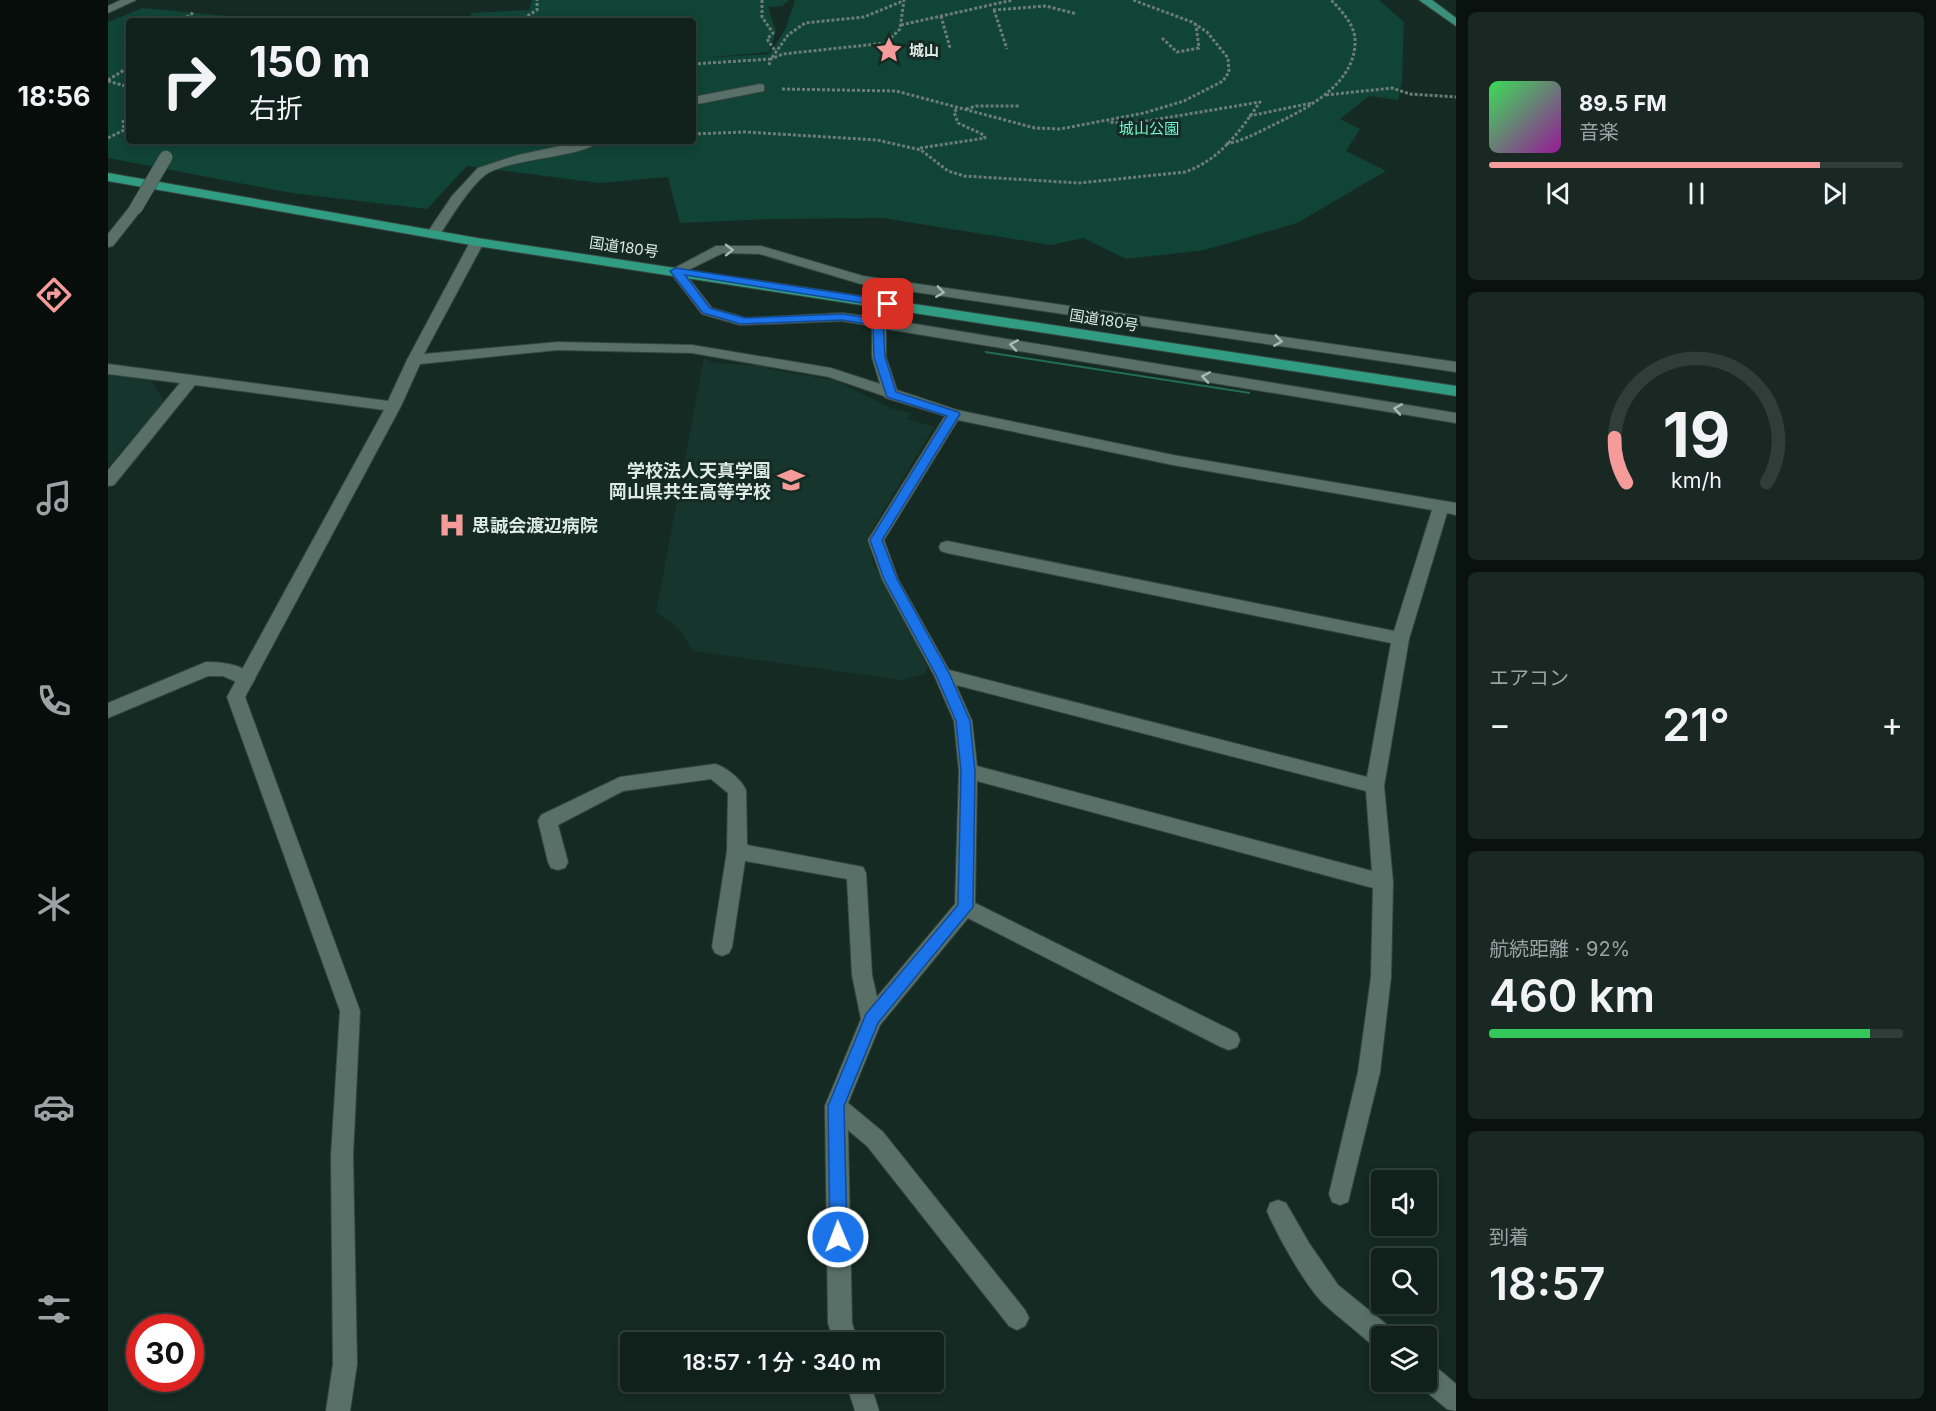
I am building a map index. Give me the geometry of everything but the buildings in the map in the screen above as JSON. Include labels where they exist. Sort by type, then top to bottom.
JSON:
[{"type":"highway","name":"国道180号","points":[[108,177],[434,232],[477,242],[1456,391]]},
{"type":"main road","points":[[1425,0],[1456,23]]},
{"type":"street","points":[[108,10],[130,0]]},
{"type":"street","points":[[696,100],[760,88]]},
{"type":"street","points":[[434,232],[457,199],[483,171],[522,158],[587,144]]},
{"type":"street","points":[[108,243],[136,208],[166,157]]},
{"type":"street","points":[[338,1411],[345,1364],[342,1156],[350,1011],[236,697],[393,406],[414,360],[477,242]]},
{"type":"street","points":[[1456,367],[861,280],[760,250],[721,249],[676,271],[707,310],[745,322],[842,317],[1456,418]]},
{"type":"street","points":[[879,322],[879,357],[891,395]]},
{"type":"street","points":[[414,360],[558,346],[692,349],[831,373],[891,395],[954,414],[1173,460],[1449,509],[1400,639],[1375,786],[1383,882],[1381,977],[1369,1072],[1340,1194]]},
{"type":"street","points":[[108,369],[393,406]]},
{"type":"street","points":[[108,481],[191,380]]},
{"type":"street","points":[[843,1332],[840,1323],[836,1106],[872,1019],[966,907],[968,771],[963,721],[943,675],[890,579],[876,540],[954,414]]},
{"type":"street","points":[[947,547],[1400,639]]},
{"type":"street","points":[[108,711],[206,669],[225,669],[246,679]]},
{"type":"street","points":[[943,675],[1375,786]]},
{"type":"street","points":[[558,862],[548,820],[620,784],[715,771],[737,790],[737,851],[722,947]]},
{"type":"street","points":[[968,771],[1383,882]]},
{"type":"street","points":[[737,851],[856,873],[862,975],[872,1019]]},
{"type":"street","points":[[966,907],[1229,1040]]},
{"type":"street","points":[[836,1106],[875,1139],[1017,1318]]},
{"type":"street","points":[[1278,1211],[1300,1251],[1330,1293],[1371,1328]]},
{"type":"street","points":[[1437,1384],[1456,1400]]},
{"type":"street","points":[[861,1392],[867,1411]]},
{"type":"path","points":[[524,18],[537,10],[537,0]]},
{"type":"path","points":[[762,0],[762,17],[773,33],[767,39],[776,52]]},
{"type":"path","points":[[696,64],[771,59],[783,54],[886,43],[894,37],[901,25],[904,0],[864,17],[806,23],[788,35],[771,59],[760,88],[896,91],[1035,128],[1060,129],[1107,121],[1184,101],[1222,81],[1229,72],[1228,58],[1207,32],[1196,25],[1133,0]]},
{"type":"path","points":[[901,25],[1013,0]]},
{"type":"path","points":[[1140,1],[1144,0]]},
{"type":"path","points":[[1226,144],[1251,136],[1316,103],[1349,65],[1355,40],[1352,27],[1331,0]]},
{"type":"path","points":[[990,5],[1007,49]]},
{"type":"path","points":[[993,10],[1049,5],[1077,14]]},
{"type":"path","points":[[181,18],[190,16],[193,12]]},
{"type":"path","points":[[941,16],[950,48]]},
{"type":"path","points":[[1162,38],[1177,52],[1198,48],[1196,25]]},
{"type":"path","points":[[108,81],[126,69]]},
{"type":"path","points":[[108,81],[126,86]]},
{"type":"path","points":[[1324,95],[1392,88],[1410,94],[1456,97]]},
{"type":"path","points":[[918,148],[955,175],[1079,183],[1193,170],[1216,158],[1260,102],[1129,124],[1107,121]]},
{"type":"path","points":[[1249,116],[1316,103]]},
{"type":"path","points":[[965,110],[976,106],[1019,106]]},
{"type":"path","points":[[696,134],[745,132],[856,137],[918,148],[985,138],[984,135],[958,123],[954,112],[958,108]]},
{"type":"path","points":[[108,138],[124,130],[123,120]]},
{"type":"shaded area","points":[[985,351],[1250,392],[1250,394],[985,353]]},
{"type":"shaded area","name":"学校法人天真学園 岡山県共生高等学校","points":[[704,358],[714,363],[768,366],[768,369],[835,380],[890,408],[912,413],[907,419],[934,427],[870,533],[873,564],[904,615],[927,667],[925,674],[901,680],[694,651],[676,626],[656,612]]},
{"type":"shaded area","points":[[108,374],[151,380],[164,401],[108,467]]},
{"type":"green space","name":"城山公園","points":[[532,0],[789,0],[782,6],[768,7],[776,31],[769,52],[700,58],[769,54],[785,30],[795,0],[1379,0],[1404,22],[1402,80],[1398,100],[1369,96],[1340,119],[1360,129],[1346,151],[1386,171],[1297,223],[1205,250],[1126,259],[1083,238],[1051,245],[883,218],[768,219],[680,223],[668,177],[599,183],[467,166],[427,209],[292,193],[108,158],[108,22],[143,8],[246,18],[126,18],[126,144],[696,144],[696,18],[470,18],[471,13],[529,10]]},
{"type":"place","name":"城山","points":[[889,50]]},
{"type":"place","name":"学校法人天真学園 岡山県共生高等学校","points":[[791,480]]},
{"type":"place","name":"思誠会渡辺病院","points":[[452,525]]},
{"type":"route","points":[[838,1237],[836,1106],[872,1019],[966,907],[968,771],[963,721],[943,675],[890,579],[876,540],[954,414],[891,395],[879,357],[879,322],[842,317],[745,322],[707,310],[676,271],[888,304]]}]
